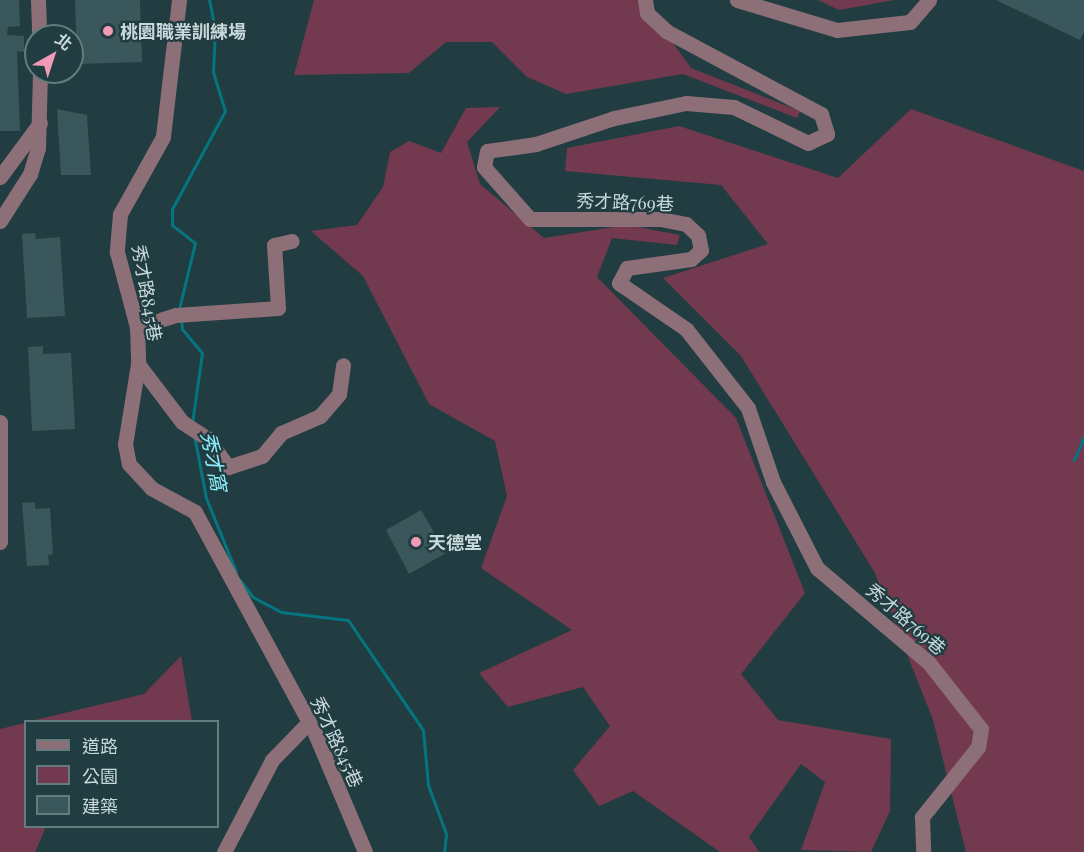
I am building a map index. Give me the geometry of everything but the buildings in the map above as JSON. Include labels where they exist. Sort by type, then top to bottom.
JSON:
[{"type":"street","points":[[38,0],[39,24]]},
{"type":"street","name":"秀才路845巷","points":[[179,0],[163,137],[120,214],[117,252],[136,327],[138,364],[125,444],[129,464],[151,488],[195,512],[309,722],[365,852]]},
{"type":"street","name":"秀才路769巷","points":[[645,0],[647,13],[666,32],[821,114],[827,134],[808,143],[734,107],[686,103],[614,118],[536,144],[487,151],[484,167],[530,219],[660,219],[686,225],[698,235],[701,250],[691,259],[627,268],[620,284],[686,329],[748,408],[773,482],[817,568],[929,663],[981,729],[978,747],[922,818],[923,852]]},
{"type":"street","points":[[737,0],[837,30],[910,22],[929,0]]},
{"type":"street","points":[[0,221],[30,174],[40,123],[40,84]]},
{"type":"street","points":[[0,177],[40,123]]},
{"type":"street","points":[[136,327],[176,315],[278,308],[274,245],[292,241]]},
{"type":"street","points":[[138,364],[182,422],[207,438],[228,467],[262,456],[281,434],[320,417],[339,394],[344,365]]},
{"type":"street","points":[[0,422],[0,542]]},
{"type":"street","points":[[224,852],[272,760],[309,722]]},
{"type":"green space","points":[[314,0],[642,0],[691,68],[800,111],[797,118],[683,74],[566,94],[527,77],[492,42],[446,42],[409,73],[294,75]]},
{"type":"green space","points":[[818,0],[894,0],[839,10]]},
{"type":"green space","points":[[500,107],[467,142],[480,184],[544,238],[627,225],[680,235],[677,245],[612,238],[597,277],[736,418],[805,593],[741,674],[778,720],[891,739],[890,811],[871,852],[801,850],[825,782],[801,764],[749,837],[759,852],[720,852],[633,791],[599,806],[573,770],[610,726],[583,687],[508,707],[479,673],[572,630],[481,568],[507,496],[495,441],[429,404],[363,276],[311,231],[357,225],[383,187],[390,152],[409,141],[441,153],[466,108]]},
{"type":"green space","points":[[911,109],[1084,171],[1084,852],[966,852],[933,720],[875,573],[741,356],[663,278],[768,244],[721,185],[565,171],[567,148],[679,126],[838,178]]},
{"type":"green space","points":[[181,656],[192,720],[35,720],[144,694]]},
{"type":"green space","points":[[24,723],[24,828],[46,828],[35,852],[0,852],[0,729]]},
{"type":"waterway","name":"秀才窩","points":[[179,309],[195,243],[172,225],[172,209],[225,111],[213,72],[215,30],[209,0]]},
{"type":"waterway","name":"秀才窩","points":[[181,318],[182,329],[202,353],[192,423]]},
{"type":"waterway","name":"秀才窩","points":[[194,435],[206,498],[236,572]]},
{"type":"waterway","points":[[1074,460],[1084,437]]},
{"type":"waterway","name":"秀才窩","points":[[240,580],[253,597],[281,612],[348,620],[423,730],[428,785],[446,834],[444,852]]},
{"type":"place","name":"桃園職業訓練場","points":[[108,31]]},
{"type":"place","name":"天德堂","points":[[416,542]]}]
